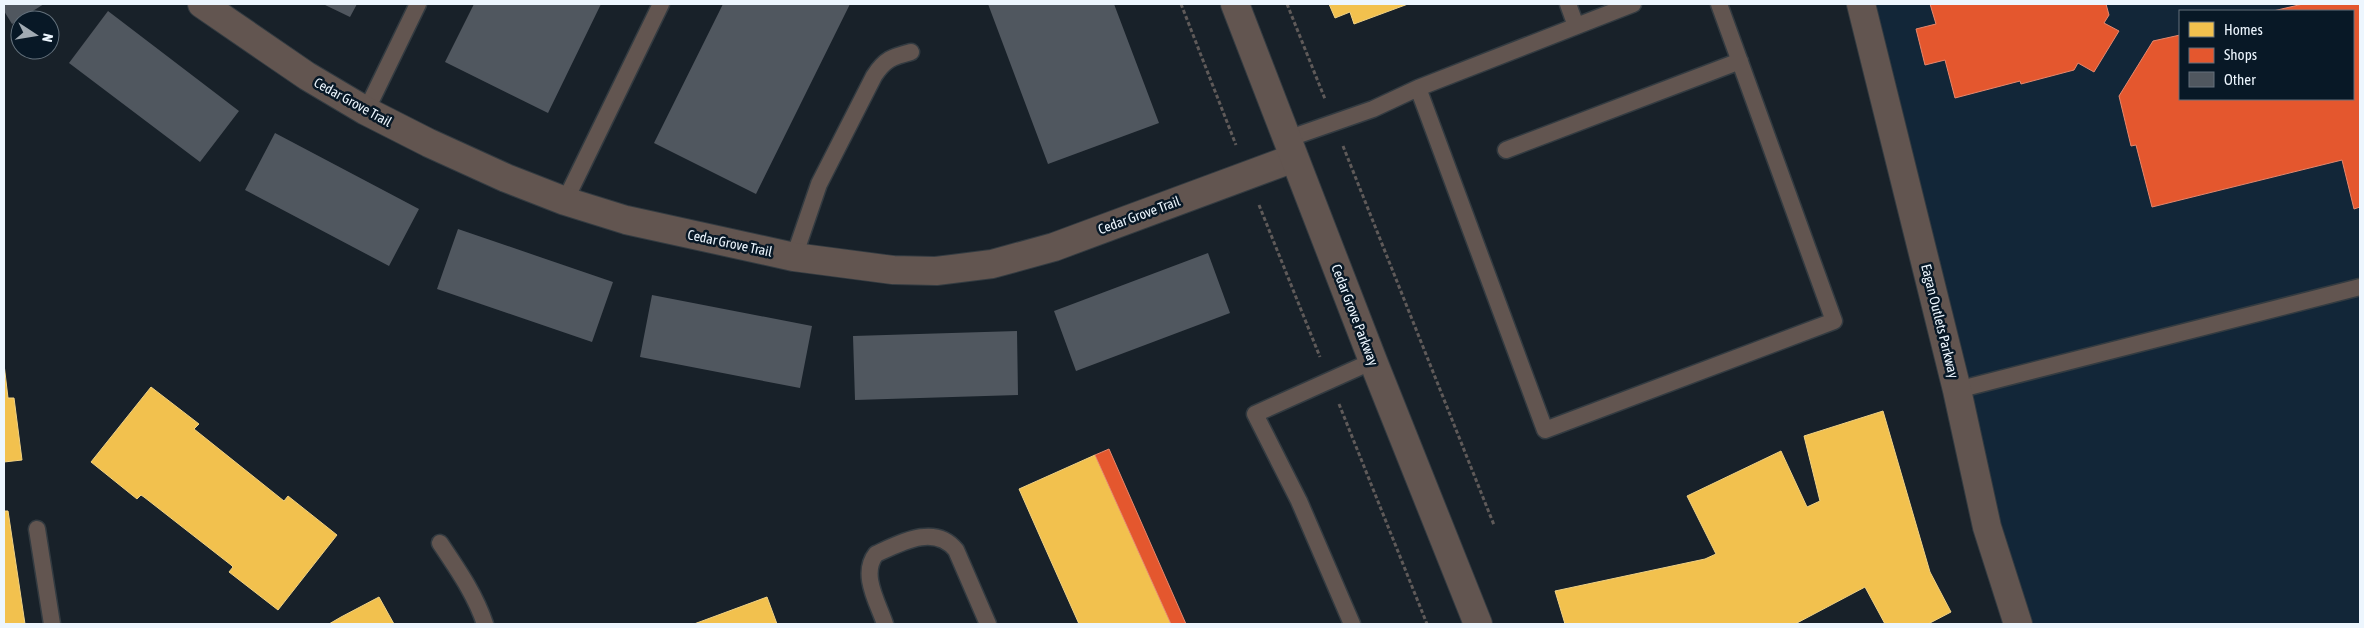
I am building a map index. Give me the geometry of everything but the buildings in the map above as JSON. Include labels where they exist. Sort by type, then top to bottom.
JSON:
[{"type":"street","name":"Cedar Grove Trail","points":[[202,4],[307,76],[366,110],[429,143],[506,178],[565,201],[626,220],[794,257],[894,270],[936,271],[992,264],[1054,247],[1156,210],[1247,173],[1290,148]]},
{"type":"street","name":"Cedar Grove Parkway","points":[[1235,4],[1373,361],[1478,624]]},
{"type":"street","name":"Eagan Outlets Parkway","points":[[1860,8],[1909,192],[1957,390],[1987,527],[2018,624]]},
{"type":"lane","points":[[366,110],[418,4]]},
{"type":"lane","points":[[565,201],[661,4]]},
{"type":"lane","points":[[1568,4],[1576,26]]},
{"type":"lane","points":[[1290,148],[1334,123],[1633,4]]},
{"type":"lane","points":[[1418,88],[1545,430],[1834,321],[1719,4]]},
{"type":"lane","points":[[794,257],[820,184],[874,76],[883,63],[893,57],[911,52]]},
{"type":"lane","points":[[1506,150],[1740,61]]},
{"type":"lane","points":[[1957,390],[2360,287]]},
{"type":"lane","points":[[1352,624],[1299,501],[1255,414],[1373,361]]},
{"type":"lane","points":[[37,529],[52,624]]},
{"type":"lane","points":[[885,624],[871,585],[869,574],[872,559],[876,554],[913,539],[936,535],[950,542],[956,550],[988,624]]},
{"type":"lane","points":[[440,543],[468,584],[485,624]]},
{"type":"path","points":[[1181,4],[1427,624]]},
{"type":"path","points":[[1288,4],[1494,526]]},
{"type":"shaded area","points":[[1859,4],[2360,4],[2360,624],[2018,624]]}]
